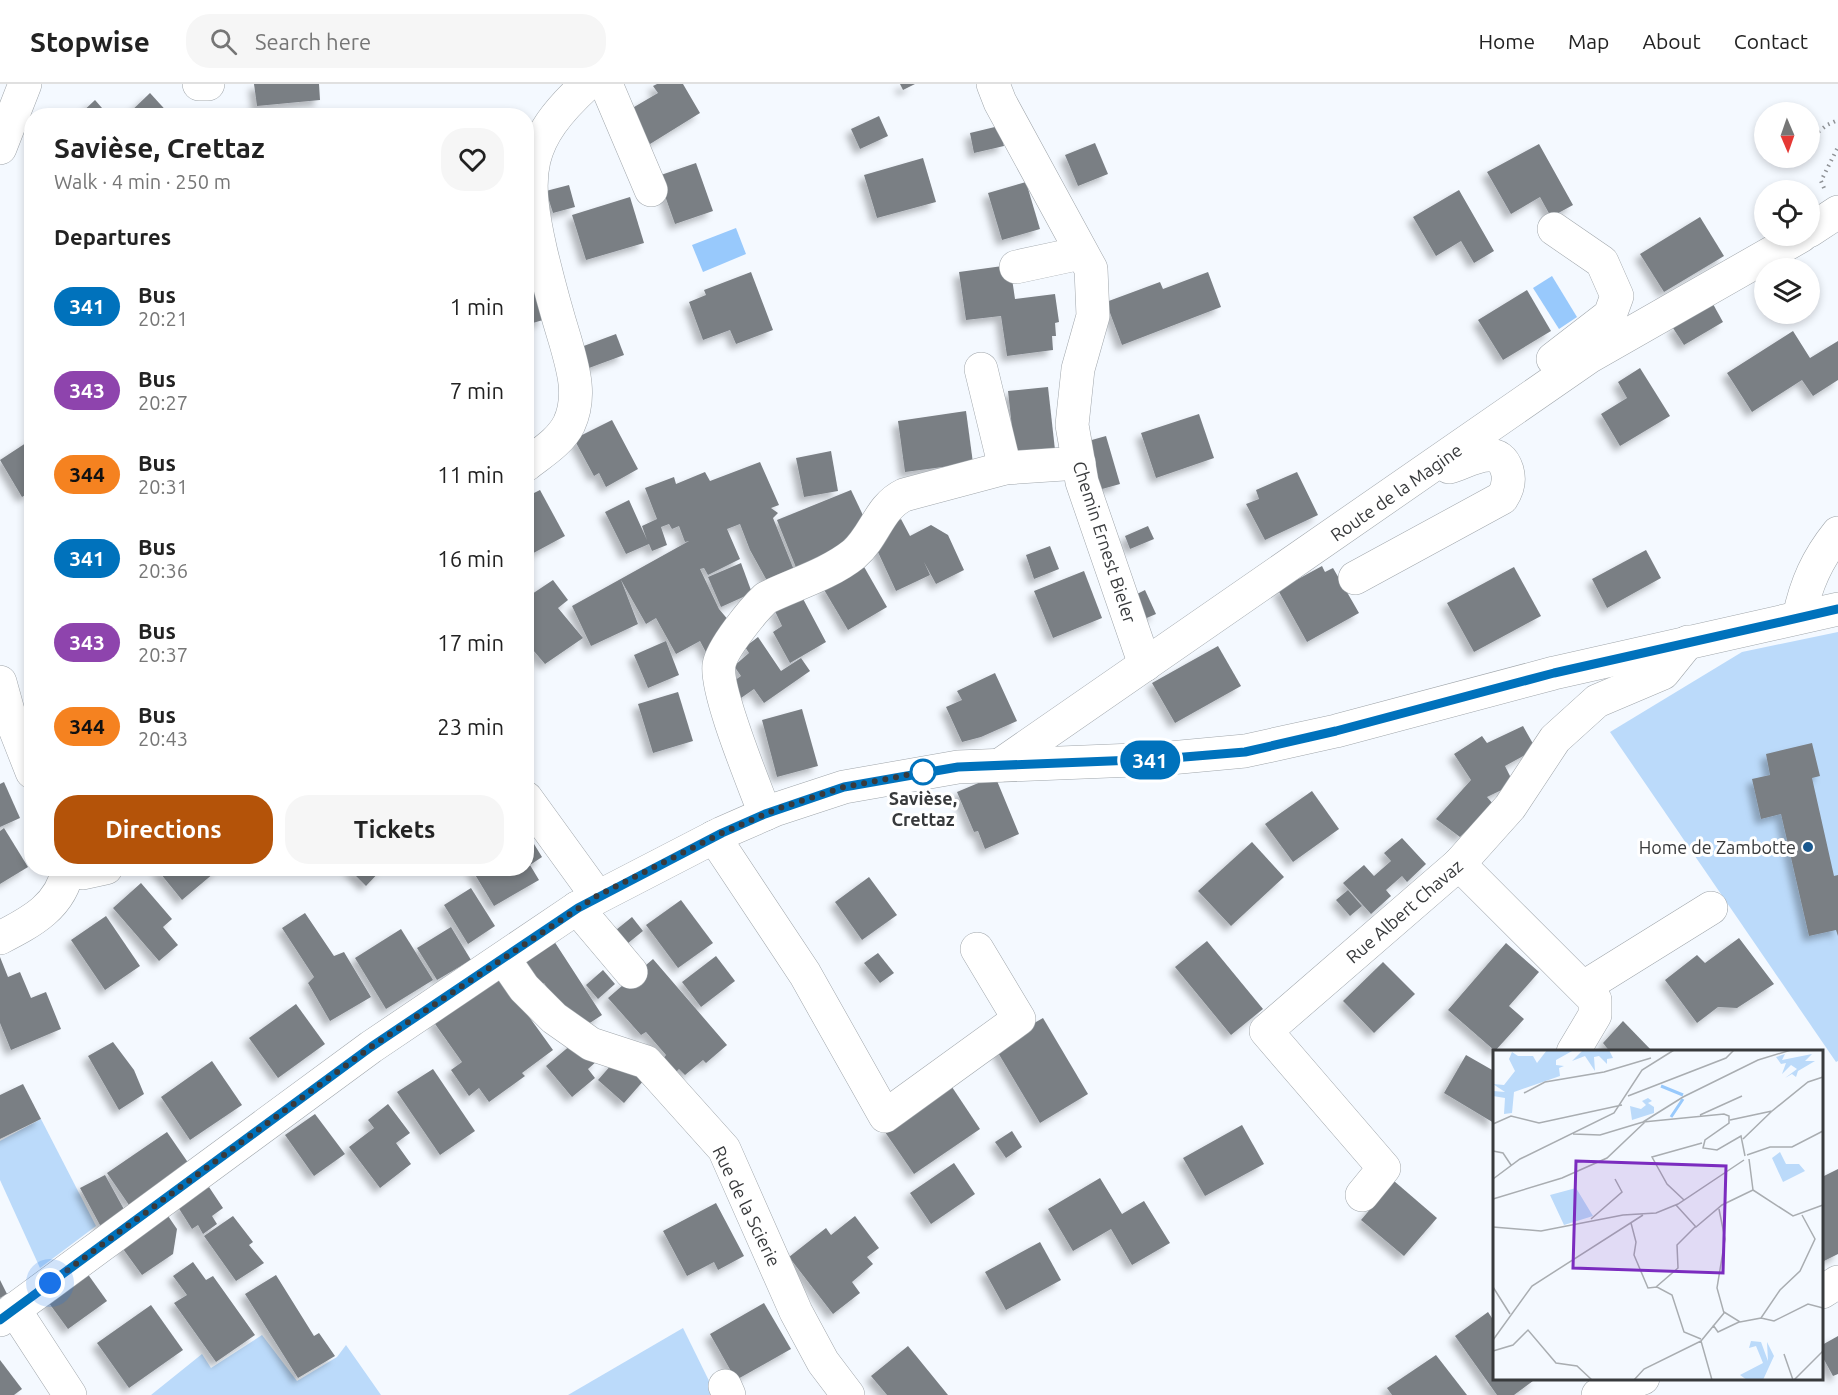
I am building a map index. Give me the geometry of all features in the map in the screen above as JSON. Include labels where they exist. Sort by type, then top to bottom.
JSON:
[{"type":"street","points":[[0,148],[25,84]]},
{"type":"street","points":[[199,84],[208,84]]},
{"type":"street","points":[[534,163],[547,131],[587,84]]},
{"type":"street","points":[[606,84],[651,190]]},
{"type":"street","name":"Chemin Ernest Bieler","points":[[993,84],[1090,269],[1093,316],[1078,369],[1072,425],[1082,482],[1145,665]]},
{"type":"street","points":[[1820,224],[1837,212]]},
{"type":"street","points":[[534,221],[571,362],[576,393],[575,406],[563,434],[534,458]]},
{"type":"street","points":[[1502,419],[1527,378],[1610,315],[1617,296],[1602,262],[1554,229]]},
{"type":"street","name":"Route de la Magine","points":[[1000,765],[1589,357],[1784,246]]},
{"type":"street","points":[[1016,267],[1081,253]]},
{"type":"street","points":[[981,369],[1005,468]]},
{"type":"street","points":[[1355,578],[1502,498],[1506,492],[1509,482],[1507,469],[1502,459],[1493,454],[1474,457],[1447,467],[1436,464]]},
{"type":"street","points":[[765,814],[723,695],[719,671],[723,654],[755,608],[766,598],[836,565],[860,549],[894,500],[927,487],[1005,468],[1079,463]]},
{"type":"street","points":[[1799,617],[1804,590],[1820,555],[1838,533]]},
{"type":"street","points":[[70,1395],[7,1314],[371,1047],[587,902],[714,837],[765,814],[844,787],[914,773],[1000,765],[1160,759],[1245,752],[1336,731],[1554,673],[1838,609]]},
{"type":"street","name":"Rue Albert Chavaz","points":[[1362,1195],[1384,1168],[1266,1031],[1459,864],[1510,807],[1555,739],[1597,700],[1663,673],[1688,642]]},
{"type":"street","points":[[0,681],[8,711],[24,751]]},
{"type":"street","points":[[534,812],[630,972]]},
{"type":"street","points":[[714,837],[805,974],[885,1116],[1019,1019],[977,949]]},
{"type":"street","points":[[1459,864],[1595,1000],[1597,1009],[1574,1050]]},
{"type":"street","points":[[0,938],[40,916],[57,896],[65,876]]},
{"type":"street","points":[[1584,987],[1711,908]]},
{"type":"street","name":"Rue de la Scierie","points":[[504,959],[524,988],[554,1018],[591,1044],[646,1062],[724,1149],[796,1312],[823,1362],[848,1395]]},
{"type":"street","points":[[1823,1291],[1838,1282]]},
{"type":"street","points":[[1598,1395],[1638,1380]]},
{"type":"path","points":[[1820,131],[1838,120]]},
{"type":"path","points":[[1837,212],[1821,181],[1838,147]]},
{"type":"shaded area","points":[[736,228],[746,254],[703,272],[692,245]]},
{"type":"shaded area","points":[[1552,276],[1577,317],[1559,329],[1533,288]]},
{"type":"shaded area","points":[[1838,632],[1838,1061],[1836,1062],[1610,732],[1742,652]]},
{"type":"shaded area","points":[[41,1119],[96,1226],[40,1268],[0,1180],[0,1141]]},
{"type":"shaded area","points":[[683,1328],[716,1395],[568,1395]]},
{"type":"shaded area","points":[[262,1335],[297,1381],[337,1357],[346,1345],[381,1395],[151,1395],[202,1354],[211,1368]]},
{"type":"building","points":[[254,84],[319,84],[320,100],[257,106]]},
{"type":"building","points":[[683,84],[700,113],[650,144],[629,110],[658,93],[653,86]]},
{"type":"building","points":[[900,84],[915,84],[903,90]]},
{"type":"building","points":[[150,93],[164,108],[134,108]]},
{"type":"building","points":[[95,100],[102,108],[86,108]]},
{"type":"building","points":[[879,116],[888,136],[860,149],[851,129]]},
{"type":"building","points":[[999,126],[1004,146],[974,153],[970,133]]},
{"type":"building","points":[[1095,143],[1108,174],[1078,186],[1065,155]]},
{"type":"building","points":[[1539,144],[1573,205],[1551,217],[1540,197],[1511,214],[1487,172]]},
{"type":"building","points":[[923,158],[936,202],[877,218],[864,175]]},
{"type":"building","points":[[696,163],[713,211],[675,224],[658,176]]},
{"type":"building","points":[[1026,182],[1040,229],[1002,240],[988,193]]},
{"type":"building","points":[[569,185],[575,207],[553,213],[546,191]]},
{"type":"building","points":[[1459,190],[1494,251],[1474,263],[1461,241],[1436,256],[1413,217]]},
{"type":"building","points":[[630,197],[644,243],[586,260],[572,215]]},
{"type":"building","points":[[1700,217],[1724,256],[1664,292],[1640,254]]},
{"type":"building","points":[[1010,265],[1015,299],[1055,294],[1059,322],[1055,323],[1056,336],[1052,336],[1053,350],[1007,356],[1001,316],[966,320],[959,272]]},
{"type":"building","points":[[751,272],[773,330],[736,344],[730,330],[703,340],[689,302],[706,295],[704,290]]},
{"type":"building","points":[[1208,272],[1221,307],[1122,345],[1106,302],[1160,282],[1163,289]]},
{"type":"building","points":[[534,279],[543,320],[534,323]]},
{"type":"building","points":[[1527,290],[1551,331],[1503,360],[1478,320]]},
{"type":"building","points":[[1713,304],[1723,322],[1684,345],[1673,328]]},
{"type":"building","points":[[1793,331],[1810,358],[1838,341],[1838,380],[1813,396],[1802,380],[1752,412],[1727,373]]},
{"type":"building","points":[[616,334],[624,355],[589,368],[581,347]]},
{"type":"building","points":[[1640,368],[1670,416],[1620,446],[1601,414],[1627,398],[1618,382]]},
{"type":"building","points":[[1048,387],[1055,450],[1015,455],[1008,391]]},
{"type":"building","points":[[966,411],[973,463],[905,472],[898,421]]},
{"type":"building","points":[[1199,414],[1214,458],[1156,478],[1141,433]]},
{"type":"building","points":[[612,420],[638,469],[606,487],[599,473],[594,476],[574,439]]},
{"type":"building","points":[[1106,436],[1120,484],[1095,491],[1081,443]]},
{"type":"building","points":[[24,444],[24,496],[22,497],[0,460]]},
{"type":"building","points":[[831,451],[838,491],[804,497],[796,458]]},
{"type":"building","points":[[760,462],[779,505],[771,508],[778,513],[773,518],[796,575],[771,588],[750,550],[740,524],[727,529],[740,559],[708,575],[704,568],[700,569],[719,609],[735,628],[709,658],[700,641],[676,654],[656,618],[646,624],[621,580],[638,624],[591,646],[572,606],[689,541],[685,542],[679,526],[672,529],[669,524],[661,527],[667,545],[652,551],[649,544],[626,554],[605,512],[629,500],[647,540],[642,526],[657,519],[645,488],[674,477],[676,484],[705,472],[710,481]]},
{"type":"building","points":[[1297,472],[1318,515],[1265,540],[1246,504],[1259,499],[1256,490]]},
{"type":"building","points":[[540,490],[565,536],[534,553],[534,493]]},
{"type":"building","points":[[851,490],[870,530],[799,575],[777,520]]},
{"type":"building","points":[[901,519],[910,536],[931,525],[948,535],[964,570],[936,584],[924,562],[930,575],[896,591],[871,537]]},
{"type":"building","points":[[1148,526],[1154,539],[1130,549],[1125,536]]},
{"type":"building","points":[[1050,546],[1059,569],[1034,579],[1026,555]]},
{"type":"building","points":[[1646,550],[1661,578],[1607,608],[1592,579]]},
{"type":"building","points":[[741,563],[752,593],[721,607],[708,577]]},
{"type":"building","points":[[863,565],[887,607],[848,630],[823,588]]},
{"type":"building","points":[[1322,566],[1325,572],[1333,568],[1359,613],[1307,642],[1278,590]]},
{"type":"building","points":[[1514,567],[1541,616],[1474,652],[1447,603]]},
{"type":"building","points":[[1084,571],[1102,618],[1053,638],[1034,591]]},
{"type":"building","points":[[553,580],[568,600],[558,608],[583,638],[545,664],[534,651],[534,593]]},
{"type":"building","points":[[1145,590],[1156,614],[1142,620],[1131,597]]},
{"type":"building","points":[[801,595],[826,642],[790,663],[773,632],[782,626],[774,609]]},
{"type":"building","points":[[758,637],[781,671],[801,658],[810,671],[764,703],[754,689],[741,698],[731,683],[741,676],[734,666],[749,653],[745,647]]},
{"type":"building","points":[[666,641],[679,675],[648,688],[634,655]]},
{"type":"building","points":[[1218,646],[1241,686],[1175,723],[1152,683]]},
{"type":"building","points":[[995,673],[1017,721],[981,737],[962,742],[946,707],[962,700],[957,691]]},
{"type":"building","points":[[678,692],[693,741],[653,753],[638,704]]},
{"type":"building","points":[[802,709],[818,766],[777,777],[762,720]]},
{"type":"building","points":[[1523,726],[1536,749],[1505,766],[1514,784],[1487,797],[1494,805],[1460,837],[1436,819],[1471,780],[1454,754],[1482,736],[1487,743]]},
{"type":"building","name":"Home de Zambotte","points":[[1812,743],[1820,776],[1812,778],[1834,876],[1838,875],[1838,936],[1836,930],[1809,936],[1781,814],[1761,819],[1752,779],[1770,775],[1766,754]]},
{"type":"building","points":[[995,776],[1019,834],[985,849],[978,831],[974,832],[957,792]]},
{"type":"building","points":[[4,782],[20,818],[0,827],[0,784]]},
{"type":"building","points":[[1312,791],[1339,829],[1293,862],[1265,824]]},
{"type":"building","points":[[4,828],[24,860],[24,869],[0,884],[0,831]]},
{"type":"building","points":[[1402,838],[1426,864],[1407,882],[1402,876],[1386,890],[1391,896],[1371,914],[1343,883],[1364,865],[1374,876],[1391,861],[1384,853]]},
{"type":"building","points":[[1252,842],[1284,877],[1231,926],[1198,891]]},
{"type":"building","points":[[534,844],[542,857],[534,862]]},
{"type":"building","points":[[534,872],[539,880],[494,906],[476,876],[534,876]]},
{"type":"building","points":[[162,876],[210,876],[182,900]]},
{"type":"building","points":[[356,876],[375,876],[366,886]]},
{"type":"building","points":[[869,877],[897,915],[862,940],[835,902]]},
{"type":"building","points":[[141,883],[172,919],[163,927],[178,945],[159,961],[113,908]]},
{"type":"building","points":[[471,888],[495,926],[468,944],[444,905]]},
{"type":"building","points":[[1348,890],[1362,906],[1350,916],[1336,900]]},
{"type":"building","points":[[681,900],[713,943],[678,968],[646,925]]},
{"type":"building","points":[[305,913],[334,956],[344,952],[371,997],[330,1021],[308,983],[314,977],[282,928]]},
{"type":"building","points":[[106,916],[140,966],[105,990],[71,940]]},
{"type":"building","points":[[632,917],[643,931],[622,948],[611,934]]},
{"type":"building","points":[[451,927],[471,960],[437,980],[417,948]]},
{"type":"building","points":[[401,929],[433,980],[386,1009],[355,958]]},
{"type":"building","points":[[1739,938],[1774,984],[1737,1008],[1718,1007],[1697,1023],[1665,980],[1697,955],[1705,963]]},
{"type":"building","points":[[554,941],[602,1015],[576,1032],[544,983],[538,988],[521,963]]},
{"type":"building","points":[[1207,941],[1263,1009],[1231,1035],[1175,967]]},
{"type":"building","points":[[1506,943],[1539,972],[1509,1006],[1524,1019],[1496,1050],[1448,1010]]},
{"type":"building","points":[[878,953],[894,973],[880,983],[864,963]]},
{"type":"building","points":[[716,956],[735,981],[701,1007],[682,982]]},
{"type":"building","points":[[0,957],[8,977],[20,972],[31,998],[46,992],[61,1029],[11,1050],[0,1023]]},
{"type":"building","points":[[653,959],[727,1045],[706,1063],[703,1060],[685,1075],[679,1069],[673,1075],[661,1061],[666,1055],[646,1032],[641,1035],[608,998]]},
{"type":"building","points":[[1383,962],[1415,994],[1374,1033],[1343,1001]]},
{"type":"building","points":[[603,970],[615,984],[598,999],[586,985]]},
{"type":"building","points":[[499,975],[553,1050],[522,1073],[525,1076],[489,1102],[479,1088],[469,1096],[451,1070],[462,1062],[433,1021]]},
{"type":"building","points":[[296,1004],[325,1044],[278,1078],[249,1038]]},
{"type":"building","points":[[1043,1018],[1088,1094],[1040,1123],[994,1046]]},
{"type":"building","points":[[1623,1021],[1651,1050],[1608,1050],[1603,1043]]},
{"type":"building","points":[[578,1039],[597,1061],[588,1069],[595,1078],[572,1097],[546,1066]]},
{"type":"building","points":[[113,1042],[134,1070],[144,1094],[119,1110],[88,1056]]},
{"type":"building","points":[[1466,1055],[1493,1070],[1493,1122],[1444,1093]]},
{"type":"building","points":[[619,1056],[645,1079],[624,1103],[598,1080]]},
{"type":"building","points":[[212,1061],[242,1105],[190,1140],[161,1097]]},
{"type":"building","points":[[433,1069],[475,1131],[440,1155],[397,1092]]},
{"type":"building","points":[[23,1084],[41,1119],[0,1139],[0,1095]]},
{"type":"building","points":[[952,1087],[980,1129],[914,1174],[885,1132]]},
{"type":"building","points":[[388,1104],[410,1133],[396,1143],[411,1164],[380,1188],[349,1147],[374,1128],[368,1120]]},
{"type":"building","points":[[315,1114],[345,1154],[314,1176],[285,1135]]},
{"type":"building","points":[[1242,1125],[1264,1164],[1205,1196],[1183,1158]]},
{"type":"building","points":[[1012,1131],[1022,1147],[1006,1158],[995,1142]]},
{"type":"building","points":[[167,1132],[189,1164],[129,1205],[107,1173]]},
{"type":"building","points":[[954,1163],[975,1194],[931,1224],[910,1193]]},
{"type":"building","points":[[1838,1169],[1838,1254],[1824,1261],[1823,1219],[1823,1176]]},
{"type":"building","points":[[105,1175],[126,1213],[101,1227],[80,1188]]},
{"type":"building","points":[[1100,1178],[1122,1214],[1144,1201],[1170,1243],[1132,1265],[1111,1229],[1073,1251],[1048,1209]]},
{"type":"building","points":[[1394,1181],[1437,1218],[1404,1256],[1361,1220]]},
{"type":"building","points":[[209,1187],[223,1208],[212,1216],[217,1224],[203,1234],[198,1225],[192,1229],[178,1207]]},
{"type":"building","points":[[716,1203],[744,1256],[718,1270],[714,1262],[687,1276],[663,1231]]},
{"type":"building","points":[[164,1210],[177,1229],[173,1254],[142,1275],[118,1242]]},
{"type":"building","points":[[233,1216],[253,1242],[249,1245],[264,1263],[236,1281],[204,1236]]},
{"type":"building","points":[[855,1216],[879,1248],[867,1257],[873,1264],[852,1282],[860,1293],[833,1314],[789,1257],[826,1228],[831,1235]]},
{"type":"building","points":[[1040,1242],[1061,1280],[1006,1310],[985,1272]]},
{"type":"building","points":[[193,1262],[206,1280],[213,1276],[255,1335],[216,1362],[174,1303],[187,1295],[173,1276]]},
{"type":"building","points":[[82,1266],[107,1301],[68,1329],[43,1295]]},
{"type":"building","points":[[276,1275],[314,1336],[319,1333],[335,1356],[298,1378],[245,1294]]},
{"type":"building","points":[[0,1280],[7,1294],[0,1298]]},
{"type":"building","points":[[764,1303],[791,1349],[736,1380],[710,1334]]},
{"type":"building","points":[[151,1305],[183,1350],[129,1388],[97,1343]]},
{"type":"building","points":[[1488,1312],[1493,1320],[1493,1380],[1534,1380],[1514,1395],[1497,1395],[1455,1336]]},
{"type":"building","points":[[1838,1336],[1838,1374],[1833,1376],[1823,1358],[1823,1344]]},
{"type":"building","points":[[908,1346],[948,1395],[887,1395],[871,1376]]},
{"type":"building","points":[[1436,1355],[1467,1395],[1392,1395],[1387,1388]]},
{"type":"building","points":[[0,1360],[22,1389],[14,1395],[0,1395]]},
{"type":"bus line","name":"341","points":[[0,1320],[371,1047],[578,908],[597,896],[748,820],[844,787],[914,773],[958,767],[1160,759],[1245,752],[1336,731],[1554,673],[1838,609]]},
{"type":"place","name":"Savièse, Crettaz","points":[[923,772]]},
{"type":"place","name":"Home de Zambotte","points":[[1808,847]]},
{"type":"route","points":[[50,1283],[371,1047],[597,896],[748,820],[844,787],[923,772]]}]
